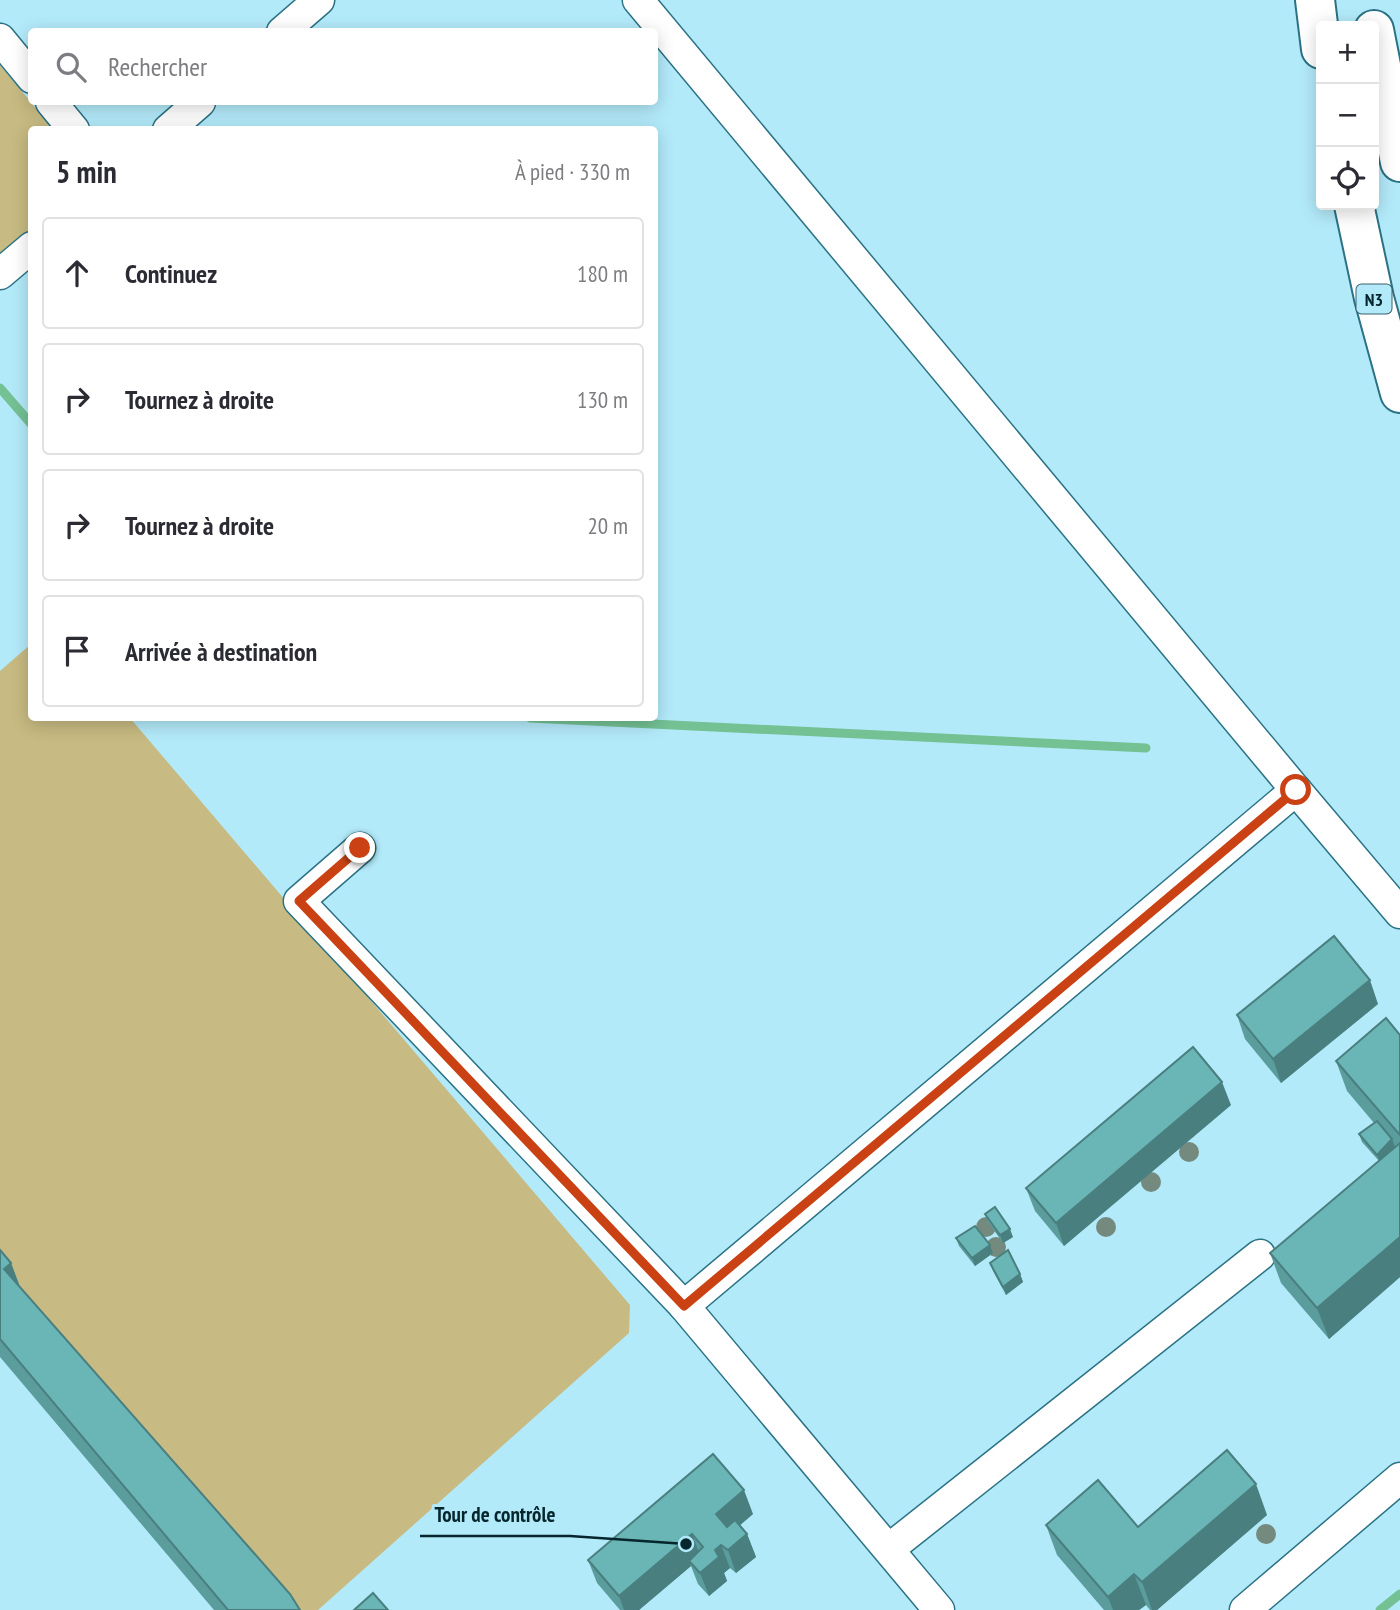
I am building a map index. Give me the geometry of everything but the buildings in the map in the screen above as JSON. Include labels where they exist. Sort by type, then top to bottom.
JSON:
[{"type":"highway","points":[[1315,0],[1318,21]]},
{"type":"highway","points":[[1369,0],[1372,21]]},
{"type":"highway","points":[[1379,58],[1400,162]]},
{"type":"highway","name":"N3","points":[[1355,210],[1374,298],[1400,393]]},
{"type":"lane","points":[[287,28],[319,0]]},
{"type":"lane","points":[[638,0],[1400,913]]},
{"type":"lane","points":[[0,40],[28,73]]},
{"type":"lane","points":[[53,105],[71,126]]},
{"type":"lane","points":[[172,126],[196,105]]},
{"type":"lane","points":[[0,274],[28,250]]},
{"type":"lane","points":[[684,1306],[1296,790]]},
{"type":"lane","points":[[360,848],[299,901],[684,1306],[939,1610]]},
{"type":"lane","points":[[889,1549],[1260,1255]]},
{"type":"lane","points":[[1245,1610],[1400,1478]]},
{"type":"shaded area","points":[[0,65],[28,99],[28,105],[33,105],[51,126],[28,126],[28,233],[0,256]]},
{"type":"shaded area","points":[[28,647],[28,721],[133,721],[630,1305],[629,1333],[318,1610],[288,1610],[0,1268],[0,671]]},
{"type":"waterway","points":[[0,388],[28,420]]},
{"type":"waterway","points":[[592,721],[1146,748]]},
{"type":"waterway","points":[[1380,1610],[1400,1594]]},
{"type":"place","name":"Tour de contrôle","points":[[686,1544]]},
{"type":"route","points":[[360,848],[299,901],[684,1306],[1296,790]]}]
